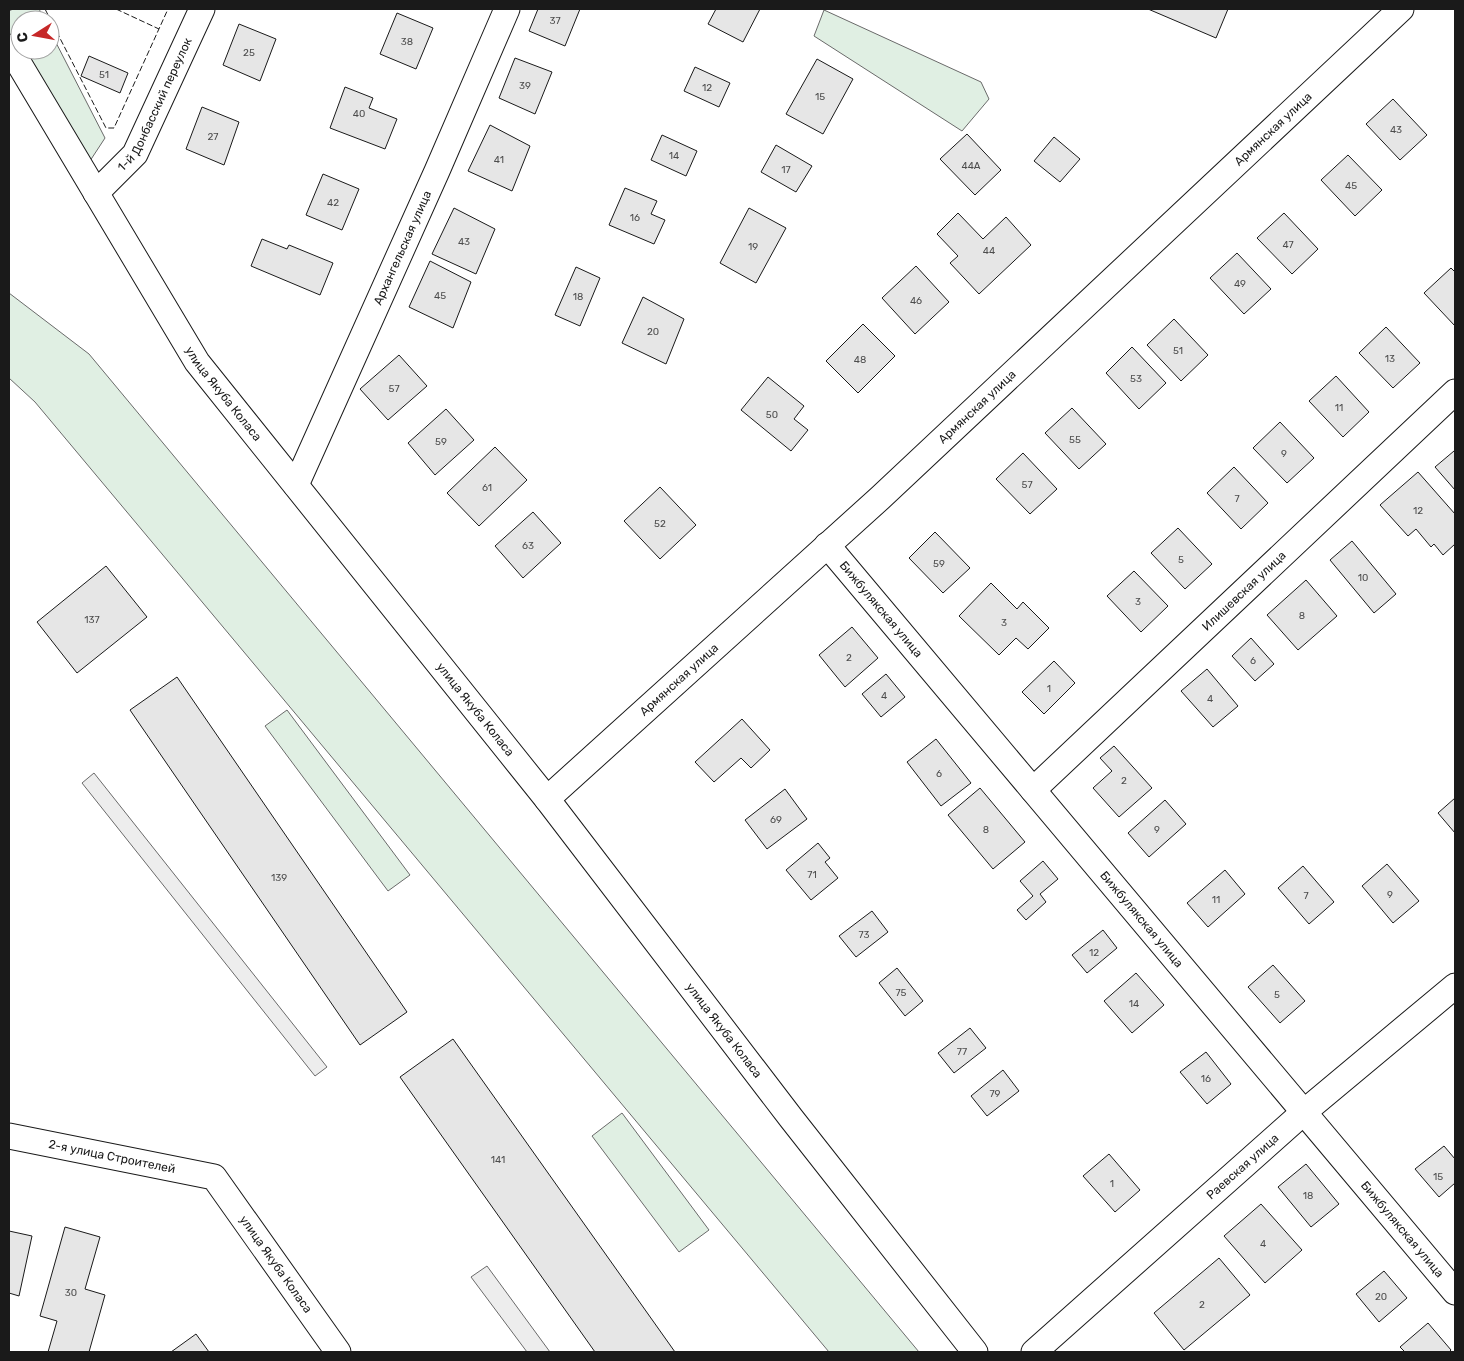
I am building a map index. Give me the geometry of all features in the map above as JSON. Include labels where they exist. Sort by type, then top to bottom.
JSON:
[{"type":"street","name":"1-й Донбасский переулок","points":[[96,193],[134,154],[202,9]]},
{"type":"street","name":"Архангельская улица","points":[[296,485],[437,171],[507,9]]},
{"type":"street","name":"Армянская улица","points":[[547,799],[827,545],[1401,9]]},
{"type":"street","name":"улица Якуба Коласа","points":[[9,47],[197,362],[547,799],[791,1118],[975,1352]]},
{"type":"street","name":"Илишевская улица","points":[[1033,790],[1455,392]]},
{"type":"street","name":"Бижбулякская улица","points":[[827,545],[1455,1292]]},
{"type":"street","name":"Раевская улица","points":[[1034,1352],[1304,1112],[1455,986]]},
{"type":"street","name":"2-я улица Строителей","points":[[9,1136],[214,1177]]},
{"type":"street","name":"улица Якуба Коласа","points":[[214,1177],[338,1352]]},
{"type":"green space","points":[[39,9],[40,10],[11,10]]},
{"type":"green space","points":[[10,10],[10,42],[9,40]]},
{"type":"green space","points":[[824,10],[981,82],[989,99],[962,131],[814,36]]},
{"type":"green space","points":[[60,50],[105,138],[86,167],[21,60],[60,60]]},
{"type":"green space","points":[[9,293],[89,354],[919,1352],[829,1352],[35,402],[9,378]]},
{"type":"green space","points":[[287,710],[410,875],[388,891],[265,726]]},
{"type":"green space","points":[[622,1113],[709,1230],[679,1252],[592,1136]]},
{"type":"shaded area","points":[[94,773],[327,1067],[315,1076],[82,783]]},
{"type":"shaded area","points":[[487,1266],[550,1352],[527,1352],[471,1277]]},
{"type":"building","points":[[538,9],[580,9],[565,46],[529,31]]},
{"type":"building","points":[[716,9],[760,9],[743,42],[708,24]]},
{"type":"building","points":[[1148,9],[1228,9],[1216,38]]},
{"type":"building","points":[[397,13],[433,28],[416,69],[380,54]]},
{"type":"building","points":[[239,24],[276,39],[260,81],[223,65]]},
{"type":"building","points":[[89,56],[128,73],[120,93],[81,76]]},
{"type":"building","points":[[515,58],[552,72],[535,114],[499,98]]},
{"type":"building","points":[[817,59],[853,79],[823,134],[786,114]]},
{"type":"building","points":[[695,67],[730,83],[719,107],[684,91]]},
{"type":"building","points":[[345,87],[373,98],[369,108],[397,119],[385,149],[330,128]]},
{"type":"building","points":[[1393,99],[1427,135],[1400,160],[1366,124]]},
{"type":"building","points":[[202,107],[239,122],[224,165],[186,149]]},
{"type":"building","points":[[490,125],[530,146],[512,191],[468,171]]},
{"type":"building","points":[[967,134],[1001,170],[975,195],[940,159]]},
{"type":"building","points":[[662,135],[697,151],[686,176],[651,160]]},
{"type":"building","points":[[1054,137],[1080,159],[1060,182],[1034,161]]},
{"type":"building","points":[[776,145],[812,166],[796,192],[761,172]]},
{"type":"building","points":[[1348,155],[1382,190],[1355,216],[1321,180]]},
{"type":"building","points":[[323,174],[359,189],[342,230],[306,215]]},
{"type":"building","points":[[625,188],[657,201],[651,214],[665,220],[654,244],[609,225]]},
{"type":"building","points":[[454,208],[495,229],[476,274],[432,254]]},
{"type":"building","points":[[749,208],[786,228],[756,283],[720,263]]},
{"type":"building","points":[[958,213],[983,239],[1006,217],[1031,245],[979,294],[950,263],[958,256],[937,234]]},
{"type":"building","points":[[1284,213],[1318,249],[1292,274],[1257,238]]},
{"type":"building","points":[[262,239],[287,249],[289,245],[333,263],[320,295],[251,266]]},
{"type":"building","points":[[1237,253],[1271,289],[1244,314],[1210,278]]},
{"type":"building","points":[[430,261],[471,282],[453,328],[409,307]]},
{"type":"building","points":[[916,266],[949,302],[915,334],[882,298]]},
{"type":"building","points":[[576,267],[600,278],[580,326],[555,315]]},
{"type":"building","points":[[1451,268],[1455,272],[1455,326],[1424,293]]},
{"type":"building","points":[[643,297],[684,319],[666,364],[622,343]]},
{"type":"building","points":[[1174,319],[1208,355],[1181,381],[1147,345]]},
{"type":"building","points":[[863,324],[895,356],[858,393],[826,361]]},
{"type":"building","points":[[1386,327],[1420,363],[1393,388],[1359,353]]},
{"type":"building","points":[[1132,347],[1166,383],[1139,409],[1106,373]]},
{"type":"building","points":[[399,355],[427,386],[388,420],[360,389]]},
{"type":"building","points":[[1336,376],[1369,412],[1343,437],[1309,401]]},
{"type":"building","points":[[768,377],[804,406],[794,419],[808,430],[791,451],[741,410]]},
{"type":"building","points":[[1072,408],[1106,444],[1079,469],[1045,433]]},
{"type":"building","points":[[446,409],[474,440],[435,475],[408,443]]},
{"type":"building","points":[[1280,422],[1314,458],[1287,483],[1253,448]]},
{"type":"building","points":[[495,447],[527,480],[479,526],[447,493]]},
{"type":"building","points":[[1454,451],[1455,453],[1455,490],[1435,467]]},
{"type":"building","points":[[1023,453],[1057,489],[1030,514],[996,479]]},
{"type":"building","points":[[1234,467],[1268,503],[1241,529],[1207,493]]},
{"type":"building","points":[[1418,472],[1455,514],[1455,544],[1443,555],[1434,544],[1431,547],[1416,529],[1408,536],[1380,505]]},
{"type":"building","points":[[660,487],[696,525],[660,559],[624,521]]},
{"type":"building","points":[[533,512],[561,543],[523,578],[495,546]]},
{"type":"building","points":[[1178,528],[1212,564],[1185,589],[1151,553]]},
{"type":"building","points":[[935,532],[970,568],[943,593],[909,558]]},
{"type":"building","points":[[1352,541],[1396,594],[1374,613],[1330,560]]},
{"type":"building","points":[[106,566],[147,617],[77,673],[37,622]]},
{"type":"building","points":[[1134,571],[1168,606],[1141,632],[1107,596]]},
{"type":"building","points":[[1306,580],[1337,616],[1298,650],[1267,615]]},
{"type":"building","points":[[991,583],[1017,609],[1023,602],[1049,628],[1028,649],[1016,638],[999,655],[959,616]]},
{"type":"building","points":[[852,627],[878,658],[845,687],[819,655]]},
{"type":"building","points":[[1251,638],[1274,664],[1255,681],[1232,656]]},
{"type":"building","points":[[1054,661],[1075,683],[1044,714],[1022,692]]},
{"type":"building","points":[[1207,669],[1238,706],[1213,727],[1181,691]]},
{"type":"building","points":[[886,674],[905,697],[881,717],[862,694]]},
{"type":"building","points":[[177,677],[407,1012],[360,1045],[130,710]]},
{"type":"building","points":[[742,719],[770,750],[751,768],[741,758],[714,782],[695,762]]},
{"type":"building","points":[[936,739],[971,783],[941,806],[907,762]]},
{"type":"building","points":[[1114,746],[1152,788],[1119,817],[1093,788],[1112,771],[1100,758]]},
{"type":"building","points":[[980,788],[1025,842],[993,869],[948,815]]},
{"type":"building","points":[[785,789],[807,819],[767,849],[745,820]]},
{"type":"building","points":[[1455,798],[1455,833],[1438,813]]},
{"type":"building","points":[[1165,800],[1186,824],[1149,857],[1128,833]]},
{"type":"building","points":[[818,843],[830,858],[825,862],[838,878],[811,900],[786,870]]},
{"type":"building","points":[[1043,861],[1058,879],[1040,894],[1046,902],[1026,920],[1017,910],[1033,896],[1020,881]]},
{"type":"building","points":[[1387,864],[1419,901],[1393,923],[1362,886]]},
{"type":"building","points":[[1303,866],[1334,902],[1309,924],[1278,888]]},
{"type":"building","points":[[1225,870],[1245,894],[1208,927],[1187,903]]},
{"type":"building","points":[[872,911],[888,932],[856,957],[839,936]]},
{"type":"building","points":[[1103,930],[1117,948],[1087,973],[1072,955]]},
{"type":"building","points":[[1273,965],[1305,1001],[1280,1023],[1248,987]]},
{"type":"building","points":[[897,968],[923,1001],[905,1016],[879,983]]},
{"type":"building","points":[[1136,973],[1164,1005],[1132,1033],[1104,1001]]},
{"type":"building","points":[[970,1028],[986,1048],[954,1073],[938,1053]]},
{"type":"building","points":[[453,1039],[675,1352],[595,1352],[400,1077]]},
{"type":"building","points":[[1206,1052],[1231,1084],[1207,1104],[1180,1072]]},
{"type":"building","points":[[1003,1070],[1019,1091],[987,1116],[971,1096]]},
{"type":"building","points":[[1444,1146],[1455,1159],[1455,1183],[1439,1197],[1415,1169]]},
{"type":"building","points":[[1109,1154],[1140,1190],[1115,1212],[1083,1176]]},
{"type":"building","points":[[1306,1164],[1339,1204],[1311,1227],[1278,1187]]},
{"type":"building","points":[[1261,1204],[1302,1250],[1265,1283],[1224,1236]]},
{"type":"building","points":[[65,1227],[100,1237],[85,1289],[105,1295],[89,1352],[48,1352],[57,1321],[40,1316]]},
{"type":"building","points":[[9,1231],[32,1236],[19,1296],[9,1293]]},
{"type":"building","points":[[1219,1258],[1250,1295],[1184,1350],[1154,1313]]},
{"type":"building","points":[[1384,1271],[1407,1298],[1379,1322],[1356,1294]]},
{"type":"building","points":[[1428,1323],[1451,1350],[1449,1352],[1405,1352],[1400,1347]]},
{"type":"building","points":[[196,1334],[209,1352],[171,1352]]},
{"type":"fence","points":[[45,9],[106,128],[114,128],[168,9]]},
{"type":"fence","points":[[116,9],[159,29]]}]
